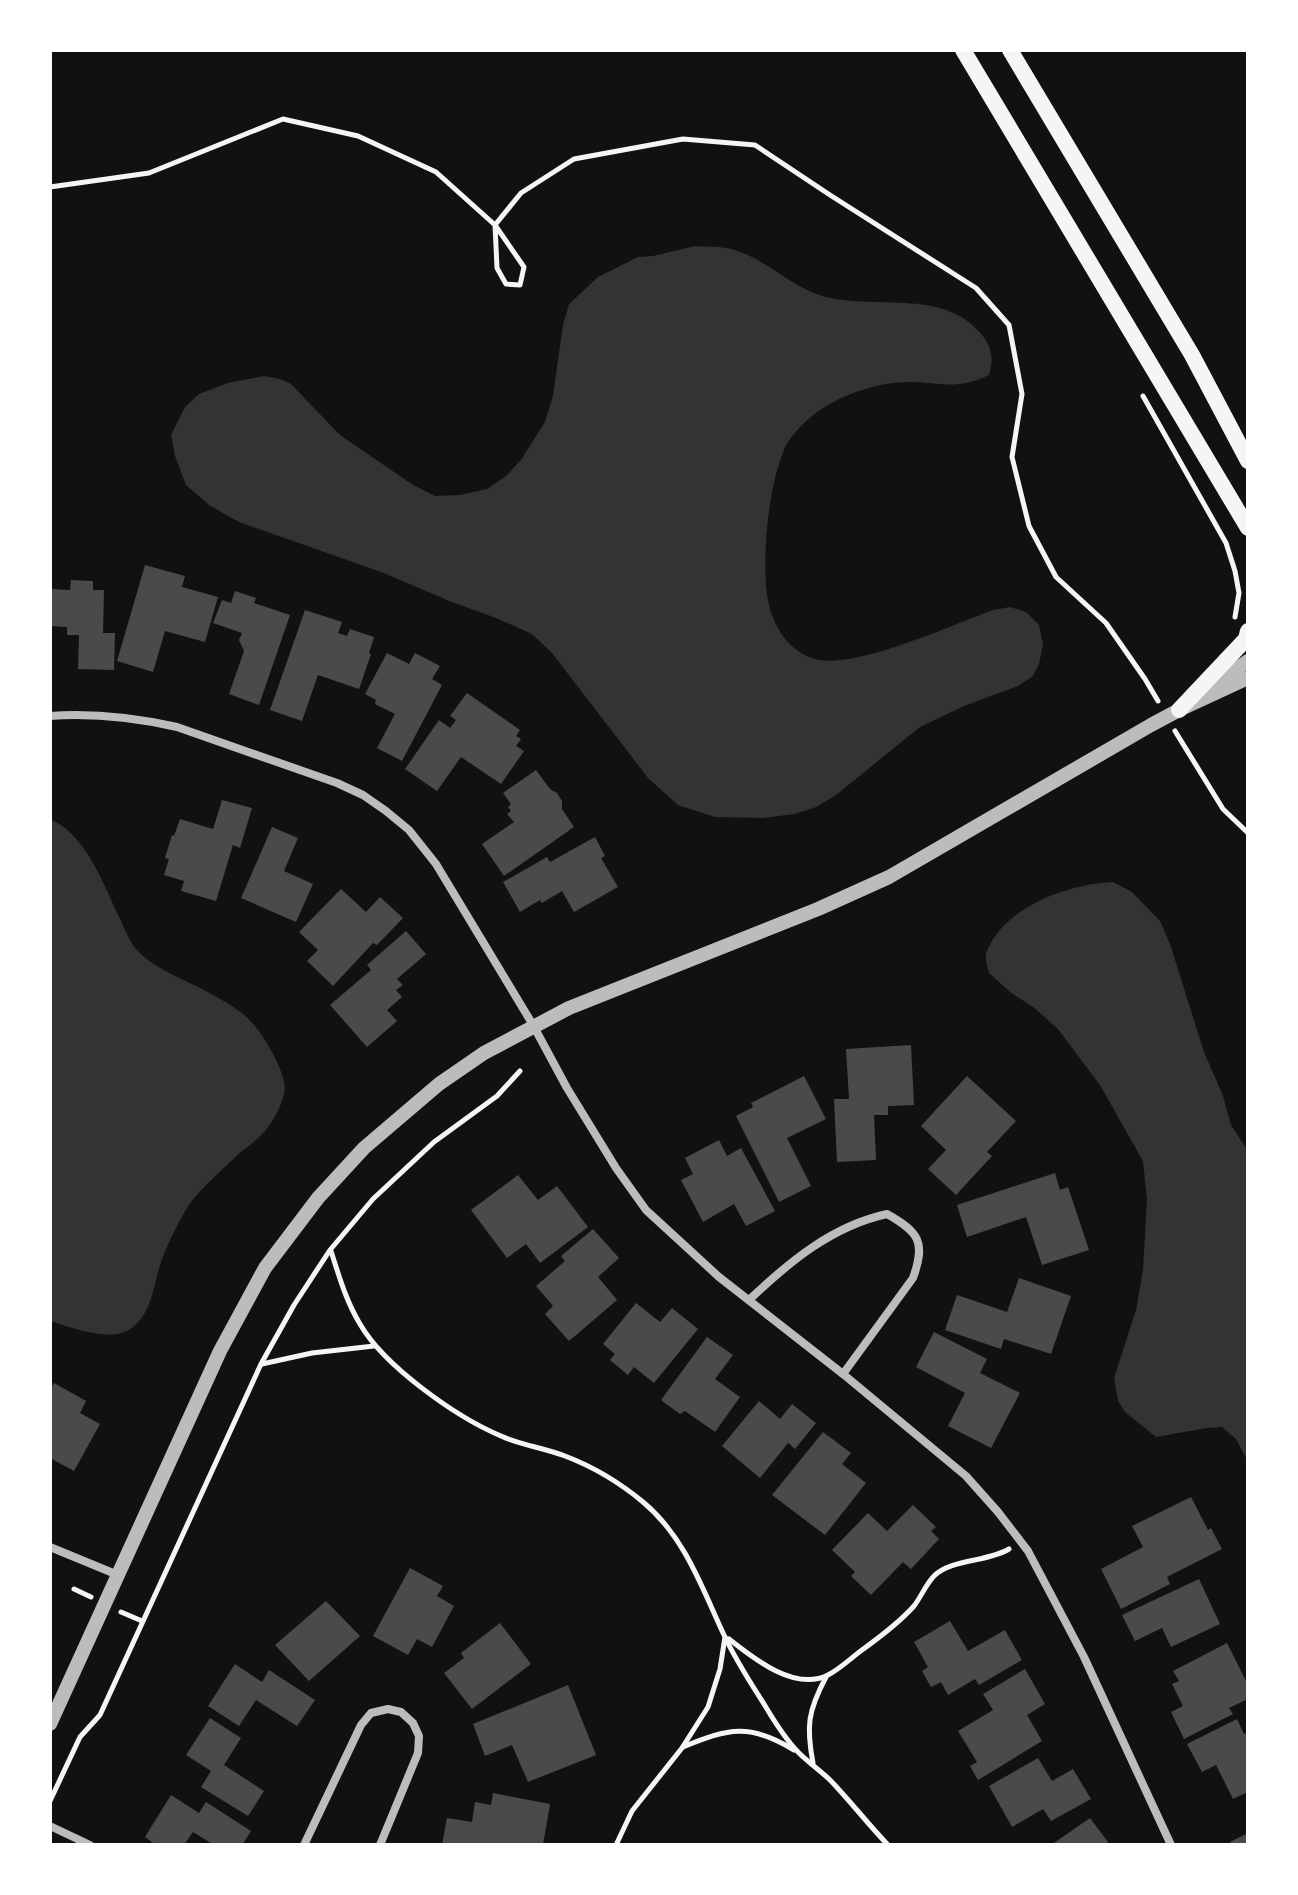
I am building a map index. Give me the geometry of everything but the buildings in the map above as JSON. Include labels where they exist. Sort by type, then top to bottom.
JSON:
[{"type":"main road","points":[[963,50],[1248,528]]},
{"type":"main road","points":[[1010,50],[1192,355],[1248,461]]},
{"type":"main road","points":[[1174,715],[1246,639],[1241,629]]},
{"type":"street","points":[[1174,715],[1248,661]]},
{"type":"street","points":[[50,1724],[220,1351],[265,1268],[318,1198],[364,1148],[439,1084],[533,1025],[889,877],[1151,725],[1248,678]]},
{"type":"street","points":[[50,716],[87,714],[177,727],[337,783],[363,795],[409,830],[436,864],[533,1025],[567,1088],[646,1210],[719,1277],[966,1476],[1028,1551],[1084,1657],[1171,1845]]},
{"type":"street","points":[[749,1300],[782,1268],[810,1248],[865,1219],[887,1214],[908,1226],[919,1244],[920,1259],[913,1278],[843,1374]]},
{"type":"street","points":[[50,1547],[118,1575]]},
{"type":"street","points":[[304,1845],[361,1725],[371,1713],[388,1709],[401,1712],[413,1723],[419,1736],[418,1753],[380,1845]]},
{"type":"street","points":[[50,1826],[90,1845]]},
{"type":"path","points":[[50,187],[149,173],[283,119],[358,136],[436,172],[495,225],[524,267],[520,285],[506,284],[497,268],[495,225],[521,193],[574,159],[683,139],[755,145],[976,288],[1009,325],[1022,394],[1012,457],[1029,526],[1056,577],[1106,623],[1161,706]]},
{"type":"path","points":[[1141,393],[1226,543],[1239,593],[1241,629]]},
{"type":"path","points":[[1174,715],[1223,809],[1248,833]]},
{"type":"path","points":[[50,1801],[80,1737],[100,1715],[261,1364],[294,1305],[330,1250],[373,1199],[434,1142],[497,1096],[520,1071]]},
{"type":"path","points":[[330,1250],[344,1293],[360,1325],[375,1346],[417,1385],[500,1436],[563,1455],[613,1479],[644,1502],[666,1524],[685,1552],[725,1636],[763,1703],[801,1755]]},
{"type":"path","points":[[261,1364],[312,1353],[375,1346]]},
{"type":"path","points":[[725,1636],[772,1669],[811,1679],[826,1676],[898,1623],[935,1574],[953,1565],[1003,1553],[1021,1542]]},
{"type":"path","points":[[616,1845],[632,1811],[697,1726],[711,1698],[725,1636]]},
{"type":"path","points":[[813,1764],[808,1738],[809,1722],[812,1706],[826,1676]]},
{"type":"path","points":[[682,1748],[723,1732],[740,1730],[779,1741],[829,1779],[888,1845]]},
{"type":"shaded area","points":[[695,246],[739,251],[819,295],[839,300],[927,305],[947,310],[966,320],[982,335],[991,354],[989,375],[978,380],[950,384],[900,382],[864,389],[820,410],[790,439],[774,484],[765,570],[769,605],[786,640],[801,653],[819,660],[858,657],[993,610],[1010,607],[1026,612],[1039,625],[1043,645],[1033,676],[1018,686],[920,727],[836,795],[816,807],[795,814],[763,818],[715,817],[678,805],[648,778],[552,653],[532,634],[381,572],[239,522],[209,505],[186,485],[171,435],[185,407],[199,394],[228,383],[264,376],[291,384],[340,435],[413,485],[435,496],[487,489],[506,476],[521,460],[545,422],[553,396],[569,304],[598,277],[638,257]]},
{"type":"shaded area","points":[[50,819],[63,827],[84,849],[135,948],[156,965],[243,1014],[268,1045],[285,1087],[280,1107],[265,1131],[194,1198],[167,1247],[147,1309],[135,1325],[119,1334],[88,1332],[50,1321]]},
{"type":"shaded area","points":[[1113,882],[1132,892],[1160,921],[1231,1125],[1248,1151],[1248,1462],[1236,1439],[1222,1427],[1156,1437],[1125,1412],[1118,1401],[1114,1378],[1136,1310],[1143,1270],[1147,1200],[1143,1161],[1100,1085],[1058,1029],[989,973],[987,952],[1001,929],[1013,917],[1061,892]]}]
